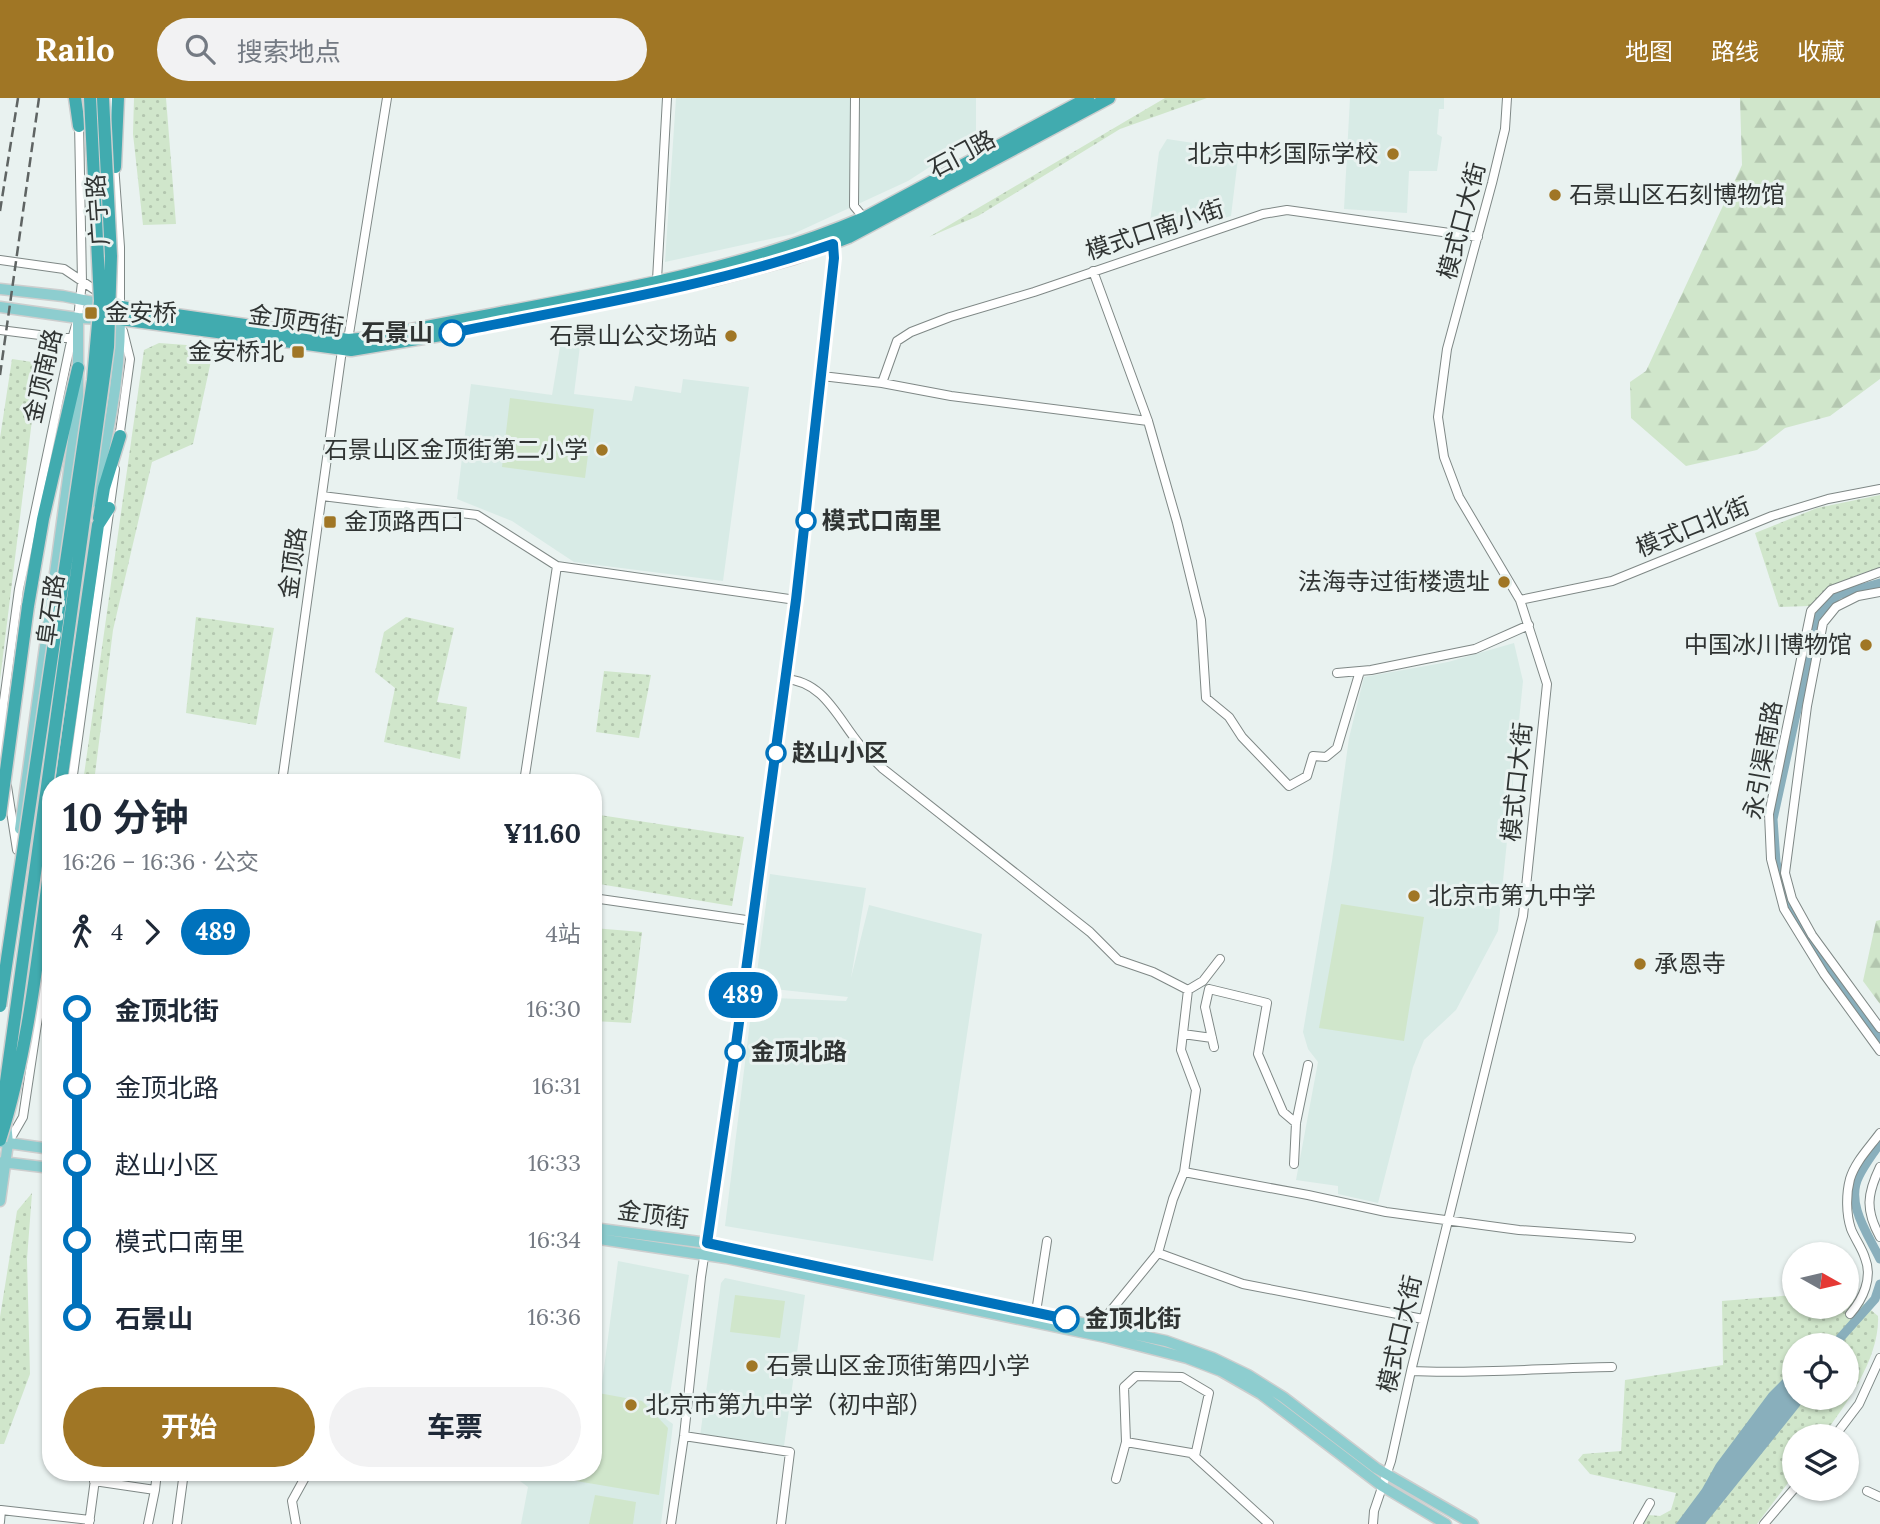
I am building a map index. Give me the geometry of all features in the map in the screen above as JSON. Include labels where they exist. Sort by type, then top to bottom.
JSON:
[{"type":"highway","points":[[75,98],[79,126]]},
{"type":"highway","name":"阜石路","points":[[0,1006],[94,368],[100,301],[90,98]]},
{"type":"highway","name":"阜石路","points":[[49,774],[108,347],[111,256],[103,98]]},
{"type":"highway","points":[[114,167],[118,98]]},
{"type":"highway","name":"石门路","points":[[831,238],[1088,98]]},
{"type":"highway","name":"石门路","points":[[831,238],[1110,98]]},
{"type":"highway","name":"金顶西街","points":[[345,345],[657,280],[793,245],[831,238]]},
{"type":"highway","name":"金顶西街","points":[[120,313],[361,349],[669,289],[794,258],[831,238]]},
{"type":"highway","points":[[0,815],[28,606],[43,519],[78,368]]},
{"type":"highway","points":[[62,774],[98,525],[114,437]]},
{"type":"highway","points":[[98,525],[109,508]]},
{"type":"highway","name":"阜石路","points":[[0,1125],[42,822]]},
{"type":"highway","points":[[3,1141],[26,1037],[42,923]]},
{"type":"main road","points":[[0,289],[80,299],[120,313]]},
{"type":"main road","points":[[0,307],[78,317],[120,313]]},
{"type":"main road","points":[[89,509],[114,437],[120,313]]},
{"type":"main road","points":[[52,774],[113,331],[120,313]]},
{"type":"main road","name":"金顶南路","points":[[0,970],[78,405],[75,338],[78,317]]},
{"type":"main road","points":[[0,1201],[5,1115],[42,845]]},
{"type":"main road","points":[[3,1141],[42,1148]]},
{"type":"main road","points":[[3,1162],[42,1167]]},
{"type":"main road","name":"金顶街","points":[[602,1230],[706,1249]]},
{"type":"main road","name":"金顶街","points":[[602,1239],[706,1249]]},
{"type":"main road","points":[[706,1249],[1037,1312],[1105,1332]]},
{"type":"main road","points":[[706,1249],[1105,1332],[1166,1341],[1213,1358],[1248,1375],[1283,1397],[1384,1480],[1446,1524]]},
{"type":"main road","points":[[1384,1480],[1473,1524]]},
{"type":"street","name":"广宁路","points":[[78,317],[82,282],[79,126],[81,98]]},
{"type":"street","name":"广宁路","points":[[111,98],[121,247],[120,313]]},
{"type":"street","name":"金顶路","points":[[283,774],[345,345],[387,98]]},
{"type":"street","points":[[657,280],[667,98]]},
{"type":"street","points":[[856,98],[854,206],[864,218]]},
{"type":"street","name":"模式口大街","points":[[1373,1524],[1374,1511],[1391,1461],[1423,1319],[1523,916],[1547,684],[1520,600],[1459,497],[1444,457],[1438,417],[1447,349],[1505,128],[1507,98]]},
{"type":"street","name":"模式口南小街","points":[[882,383],[897,341],[911,332],[950,317],[1287,209],[1478,237]]},
{"type":"street","points":[[671,1524],[706,1249],[796,600],[834,258],[831,238]]},
{"type":"street","points":[[0,260],[65,269],[120,313]]},
{"type":"street","points":[[1093,271],[1148,421],[1177,522],[1201,620],[1206,698],[1229,717],[1242,737],[1289,786],[1307,776],[1313,756],[1326,757],[1338,748],[1360,671]]},
{"type":"street","points":[[0,330],[75,338]]},
{"type":"street","name":"金顶南路","points":[[17,850],[2,754],[3,708],[23,567],[75,338]]},
{"type":"street","points":[[822,376],[882,383],[951,396],[1148,421]]},
{"type":"street","points":[[73,774],[109,508],[114,437]]},
{"type":"street","name":"模式口北街","points":[[1520,600],[1612,581],[1772,516],[1828,499],[1880,489]]},
{"type":"street","points":[[322,496],[477,515],[557,566],[796,600]]},
{"type":"street","points":[[525,774],[557,566]]},
{"type":"street","name":"永引渠南路","points":[[1880,572],[1831,590],[1811,611],[1769,814],[1771,859],[1784,909],[1824,974],[1880,1051]]},
{"type":"street","points":[[1880,592],[1858,596],[1836,607],[1823,623],[1807,706],[1786,873],[1792,899],[1812,935],[1880,1028]]},
{"type":"street","points":[[1337,673],[1475,649],[1530,625]]},
{"type":"street","points":[[785,678],[803,681],[825,696],[860,745],[882,768],[1090,932],[1118,960],[1153,971],[1188,990]]},
{"type":"street","points":[[38,873],[42,869]]},
{"type":"street","points":[[602,899],[753,921]]},
{"type":"street","points":[[1188,990],[1203,981],[1220,959]]},
{"type":"street","points":[[3,1141],[23,1117],[42,988]]},
{"type":"street","points":[[22,989],[38,1014]]},
{"type":"street","points":[[1183,1034],[1213,1043],[1205,1007],[1209,989],[1267,1003],[1258,1054],[1283,1112],[1296,1123]]},
{"type":"street","points":[[1105,1332],[1109,1313],[1158,1252],[1173,1199],[1184,1172],[1196,1090],[1181,1050],[1188,990]]},
{"type":"street","points":[[1294,1164],[1296,1123],[1308,1065]]},
{"type":"street","points":[[1858,1242],[1850,1226],[1847,1210],[1849,1182],[1854,1168],[1880,1133]]},
{"type":"street","points":[[1880,1167],[1868,1199],[1871,1220],[1880,1237]]},
{"type":"street","points":[[1184,1172],[1387,1212],[1447,1221],[1519,1230],[1631,1238]]},
{"type":"street","points":[[1037,1312],[1046,1241]]},
{"type":"street","points":[[1859,1245],[1868,1272],[1859,1302]]},
{"type":"street","points":[[1158,1252],[1243,1284],[1423,1319]]},
{"type":"street","points":[[1844,1424],[1859,1404],[1880,1358]]},
{"type":"street","points":[[1411,1371],[1463,1373],[1612,1367]]},
{"type":"street","points":[[1116,1479],[1126,1442],[1124,1387],[1136,1376],[1182,1377],[1209,1393],[1195,1457]]},
{"type":"street","points":[[684,1436],[790,1452],[781,1524]]},
{"type":"street","points":[[1126,1442],[1191,1453],[1269,1524]]},
{"type":"street","points":[[0,1521],[1,1510],[89,1522],[94,1481]]},
{"type":"street","points":[[113,1481],[155,1490]]},
{"type":"street","points":[[148,1524],[156,1481]]},
{"type":"street","points":[[177,1524],[183,1481]]},
{"type":"street","points":[[296,1524],[292,1501],[303,1481]]},
{"type":"street","points":[[1867,1491],[1880,1497]]},
{"type":"street","points":[[1764,1524],[1784,1501]]},
{"type":"street","points":[[1638,1524],[1650,1503]]},
{"type":"shaded area","points":[[676,98],[976,98],[976,137],[908,181],[793,234],[665,262]]},
{"type":"shaded area","name":"北京中杉国际学校","points":[[1350,98],[1444,98],[1444,109],[1439,109],[1437,134],[1442,137],[1437,171],[1409,171],[1407,213],[1344,209]]},
{"type":"shaded area","points":[[1167,139],[1239,150],[1231,216],[1208,223],[1150,222],[1159,152]]},
{"type":"shaded area","name":"石景山区金顶街第二小学","points":[[582,330],[574,394],[632,401],[635,386],[681,393],[683,379],[749,387],[723,581],[574,562],[512,521],[457,499],[471,384],[552,395],[562,335]]},
{"type":"shaded area","name":"北京市第九中学","points":[[1514,643],[1523,681],[1498,931],[1456,1010],[1424,1040],[1413,1067],[1378,1203],[1338,1194],[1338,1186],[1296,1180],[1318,1062],[1308,1049],[1303,1032],[1332,861],[1349,738],[1364,677],[1448,662]]},
{"type":"shaded area","points":[[770,874],[866,888],[851,978],[869,905],[982,934],[933,1261],[725,1226],[753,997],[846,1001],[848,997],[755,987]]},
{"type":"shaded area","name":"北京市第九中学（初中部）","points":[[618,1261],[689,1275],[666,1419],[673,1424],[661,1524],[521,1524],[528,1487],[520,1481],[602,1481],[602,1383]]},
{"type":"shaded area","name":"石景山区金顶街第四小学","points":[[725,1278],[805,1295],[784,1446],[700,1436],[721,1283]]},
{"type":"green space","points":[[134,98],[166,98],[176,224],[143,225],[133,134]]},
{"type":"green space","points":[[1165,98],[1207,98],[1120,129],[978,216],[929,237]]},
{"type":"green space","points":[[1740,98],[1880,98],[1880,379],[1830,416],[1785,428],[1757,450],[1686,466],[1631,418],[1630,382],[1646,371],[1742,165]]},
{"type":"green space","points":[[159,343],[214,347],[193,444],[152,462],[113,630],[95,774],[84,774],[144,350]]},
{"type":"green space","points":[[12,359],[39,363],[0,680],[0,438]]},
{"type":"green space","points":[[510,398],[594,409],[585,478],[502,467]]},
{"type":"green space","points":[[1880,495],[1880,568],[1832,586],[1810,606],[1779,607],[1755,533],[1817,508]]},
{"type":"green space","points":[[196,617],[274,628],[256,725],[186,713]]},
{"type":"green space","points":[[406,617],[454,628],[437,702],[467,707],[460,759],[384,742],[395,688],[375,672],[384,632]]},
{"type":"green space","points":[[604,671],[651,675],[639,738],[596,732]]},
{"type":"green space","points":[[602,815],[744,837],[732,906],[602,884]]},
{"type":"green space","points":[[1341,904],[1424,917],[1404,1041],[1319,1028]]},
{"type":"green space","points":[[1880,920],[1880,1004],[1863,981],[1876,921]]},
{"type":"green space","points":[[602,929],[642,932],[631,1023],[602,1021]]},
{"type":"green space","points":[[32,1193],[27,1259],[30,1374],[4,1444],[0,1444],[0,1317],[17,1211]]},
{"type":"green space","points":[[735,1295],[785,1301],[780,1338],[730,1332]]},
{"type":"green space","points":[[1782,1296],[1782,1320],[1858,1320],[1859,1301],[1878,1316],[1873,1348],[1859,1382],[1859,1333],[1782,1333],[1782,1410],[1841,1410],[1831,1424],[1782,1424],[1782,1491],[1757,1524],[1642,1524],[1648,1515],[1660,1516],[1671,1510],[1676,1493],[1590,1474],[1578,1460],[1583,1454],[1621,1451],[1625,1380],[1723,1365],[1722,1301]]},
{"type":"green space","points":[[602,1394],[642,1401],[668,1428],[659,1495],[576,1481],[602,1481]]},
{"type":"green space","points":[[595,1495],[636,1502],[633,1524],[589,1524]]},
{"type":"water","points":[[1782,1380],[1782,1410],[1797,1410],[1785,1424],[1782,1424],[1782,1428],[1705,1524],[1676,1524],[1702,1489],[1716,1464],[1769,1393]]},
{"type":"waterway","points":[[1880,583],[1838,595],[1818,614],[1773,819],[1776,862],[1784,895],[1796,925],[1880,1039]]},
{"type":"waterway","points":[[1880,1143],[1855,1186],[1856,1208],[1880,1259]]},
{"type":"waterway","points":[[1845,1333],[1875,1299],[1880,1284]]},
{"type":"railway","points":[[0,211],[18,98]]},
{"type":"railway","points":[[0,375],[39,98]]},
{"type":"bus line","name":"489","points":[[452,333],[713,280],[794,258],[833,244],[834,258],[806,521],[750,945],[707,1243],[1066,1319]]},
{"type":"place","name":"北京中杉国际学校","points":[[1393,154]]},
{"type":"place","name":"石景山区石刻博物馆","points":[[1555,195]]},
{"type":"place","name":"金安桥","points":[[91,313]]},
{"type":"place","name":"石景山","points":[[452,333]]},
{"type":"place","name":"石景山公交场站","points":[[731,336]]},
{"type":"place","name":"金安桥北","points":[[298,352]]},
{"type":"place","name":"石景山区金顶街第二小学","points":[[602,450]]},
{"type":"place","name":"模式口南里","points":[[806,521]]},
{"type":"place","name":"金顶路西口","points":[[330,522]]},
{"type":"place","name":"法海寺过街楼遗址","points":[[1504,582]]},
{"type":"place","name":"中国冰川博物馆","points":[[1866,645]]},
{"type":"place","name":"赵山小区","points":[[776,753]]},
{"type":"place","name":"北京市第九中学","points":[[1414,896]]},
{"type":"place","name":"承恩寺","points":[[1640,964]]},
{"type":"place","name":"金顶北路","points":[[735,1052]]},
{"type":"place","name":"金顶北街","points":[[1066,1319]]},
{"type":"place","name":"石景山区金顶街第四小学","points":[[752,1366]]},
{"type":"place","name":"北京市第九中学（初中部）","points":[[631,1405]]}]
